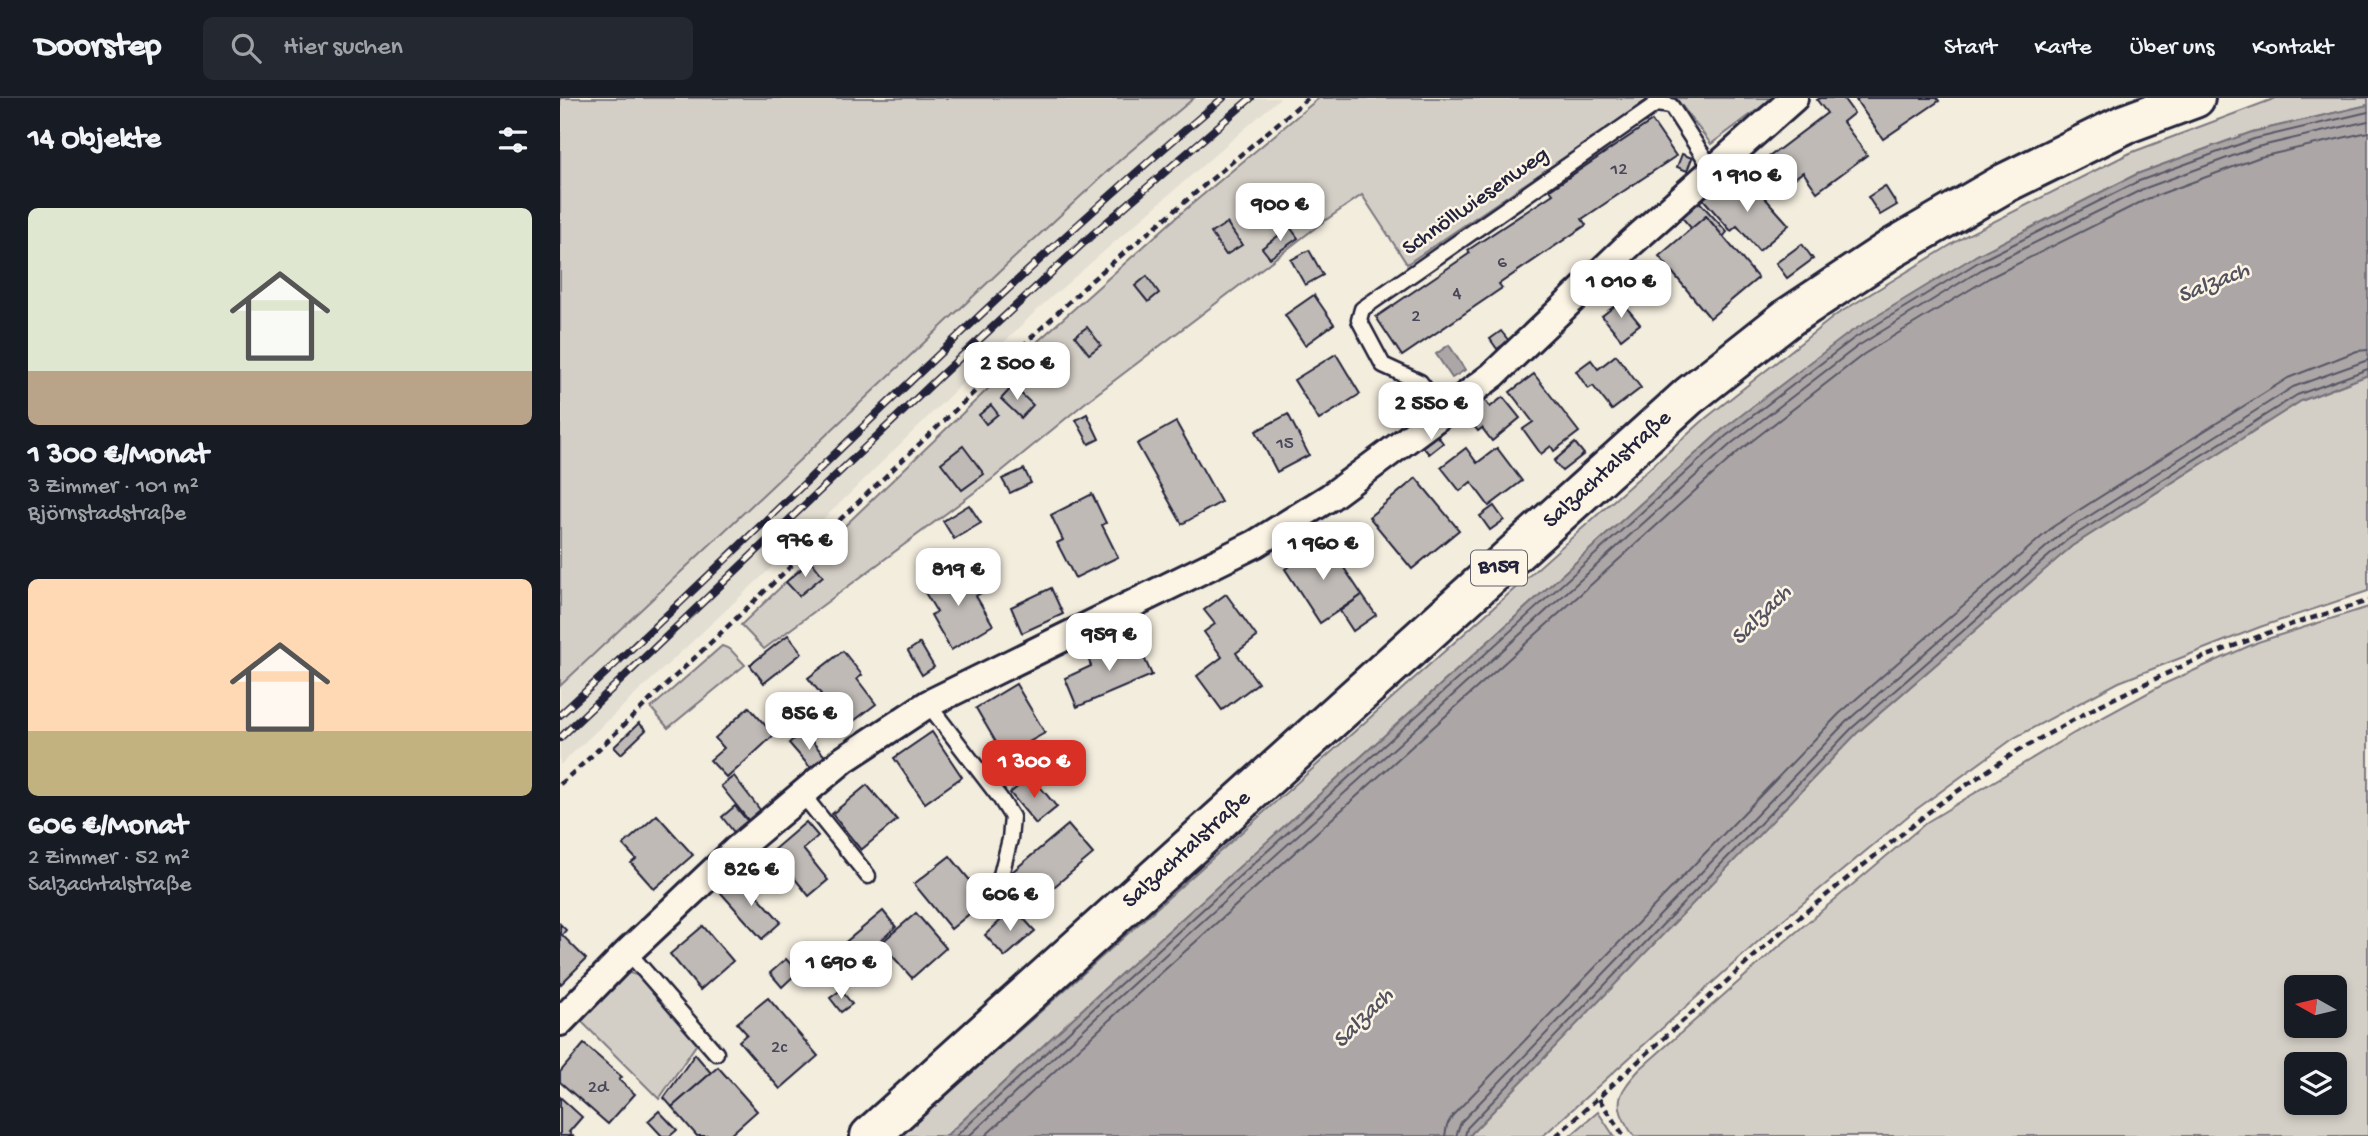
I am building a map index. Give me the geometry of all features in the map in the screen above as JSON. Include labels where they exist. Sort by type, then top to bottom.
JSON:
[{"type":"main road","name":"Salzachtalstraße","points":[[870,1136],[1689,396],[1789,317],[1893,248],[2005,183],[2125,124],[2195,98]]},
{"type":"street","points":[[560,1022],[628,952],[737,849],[843,760],[928,704],[1255,544],[1331,497],[1493,375],[1630,244],[1794,98]]},
{"type":"lane","name":"Schnöllwiesenweg","points":[[1443,413],[1420,382],[1383,365],[1359,320],[1362,309],[1656,104],[1671,106],[1713,171]]},
{"type":"lane","points":[[928,704],[1012,817],[1010,839],[998,887]]},
{"type":"lane","points":[[802,794],[868,876]]},
{"type":"lane","points":[[628,952],[716,1053]]},
{"type":"path","points":[[560,784],[1091,280],[1308,98]]},
{"type":"path","points":[[1556,1136],[1782,932],[1940,803],[2014,753],[2102,704],[2189,663],[2286,626],[2368,601]]},
{"type":"path","points":[[1599,1099],[1624,1136]]},
{"type":"shaded area","points":[[560,98],[1194,98],[1121,159],[999,272],[560,686]]},
{"type":"shaded area","points":[[1194,98],[1280,98],[1039,308],[835,508],[560,765],[560,686],[999,272],[1121,159]]},
{"type":"shaded area","points":[[1319,98],[1652,98],[1407,264],[1362,195],[1086,402],[991,480],[764,649],[741,625],[1037,342],[1180,214]]},
{"type":"shaded area","points":[[1676,98],[1773,98],[1711,144]]},
{"type":"shaded area","points":[[2276,98],[2368,98],[2368,105],[2252,132],[2137,174],[1977,255],[1722,430],[1101,992],[946,1136],[901,1136],[1706,418],[1836,315],[1967,235],[2130,153]]},
{"type":"shaded area","points":[[2368,375],[2368,591],[2260,627],[2119,682],[2014,738],[1914,811],[1773,928],[1543,1136],[1469,1136],[1857,733],[2072,546],[2301,401]]},
{"type":"shaded area","points":[[2368,607],[2368,1136],[1634,1136],[1622,1117],[1620,1108],[1626,1086],[1640,1069],[1770,954],[1927,822],[2074,733],[2166,683],[2258,642]]},
{"type":"shaded area","points":[[722,646],[730,649],[745,665],[668,728],[651,708]]},
{"type":"shaded area","points":[[622,974],[639,976],[698,1042],[659,1099],[579,1019]]},
{"type":"shaded area","points":[[1598,1112],[1614,1136],[1570,1136]]},
{"type":"water","name":"Salzach","points":[[2368,105],[2368,375],[2301,401],[2072,546],[1857,733],[1469,1136],[946,1136],[1101,992],[1722,430],[1849,333],[1977,255],[2137,174],[2252,132]]},
{"type":"water","points":[[1449,345],[1465,370],[1452,378],[1436,354]]},
{"type":"building","points":[[1843,98],[1854,113],[1843,122],[1867,155],[1817,192],[1803,172],[1784,186],[1765,160],[1827,113],[1817,100]]},
{"type":"building","points":[[1937,98],[1939,101],[1883,139],[1856,100]]},
{"type":"building","points":[[1652,121],[1676,156],[1582,219],[1586,225],[1499,284],[1502,288],[1402,356],[1376,317],[1470,253],[1468,250],[1553,194],[1550,190]]},
{"type":"building","points":[[1682,154],[1692,158],[1687,171],[1677,167]]},
{"type":"building","points":[[1726,178],[1745,200],[1757,189],[1789,225],[1759,251],[1737,226],[1731,231],[1703,199]]},
{"type":"building","points":[[1885,186],[1897,205],[1880,215],[1868,197]]},
{"type":"building","points":[[1695,197],[1727,232],[1723,237],[1706,216],[1692,229],[1678,213]]},
{"type":"building","points":[[1706,216],[1758,278],[1710,318],[1659,256]]},
{"type":"building","points":[[1227,223],[1242,245],[1226,255],[1211,233]]},
{"type":"building","points":[[1290,227],[1298,238],[1270,258],[1262,248]]},
{"type":"building","points":[[1802,244],[1813,259],[1787,278],[1776,263]]},
{"type":"building","points":[[1309,250],[1323,275],[1305,285],[1291,260]]},
{"type":"building","points":[[1147,276],[1159,293],[1148,302],[1135,286]]},
{"type":"building","points":[[1314,295],[1334,324],[1305,345],[1285,315]]},
{"type":"building","points":[[1621,301],[1640,324],[1621,339],[1602,316]]},
{"type":"building","points":[[1087,327],[1101,345],[1089,354],[1075,336]]},
{"type":"building","points":[[1501,331],[1509,341],[1497,349],[1490,339]]},
{"type":"building","points":[[1336,354],[1360,394],[1319,420],[1294,380]]},
{"type":"building","points":[[1616,355],[1641,388],[1612,410],[1593,386],[1588,389],[1576,371],[1591,360],[1598,369]]},
{"type":"building","points":[[1534,374],[1579,432],[1554,451],[1551,446],[1541,454],[1523,429],[1533,422],[1510,392]]},
{"type":"building","points":[[1013,386],[1033,405],[1021,418],[1001,399]]},
{"type":"building","points":[[1482,397],[1490,407],[1503,397],[1520,418],[1492,441],[1482,428],[1478,431],[1463,412]]},
{"type":"building","points":[[991,405],[998,414],[986,424],[979,415]]},
{"type":"building","points":[[1087,414],[1099,439],[1089,444],[1076,420]]},
{"type":"building","points":[[1288,414],[1309,455],[1277,472],[1256,431]]},
{"type":"building","points":[[1176,422],[1221,502],[1182,524],[1137,444]]},
{"type":"building","points":[[1433,430],[1443,443],[1429,454],[1419,442]]},
{"type":"building","points":[[1575,443],[1584,454],[1562,471],[1554,461]]},
{"type":"building","points":[[963,446],[984,474],[962,490],[941,463]]},
{"type":"building","points":[[1466,448],[1477,463],[1497,448],[1522,481],[1489,506],[1471,482],[1460,491],[1441,467]]},
{"type":"building","points":[[1024,469],[1031,483],[1010,493],[1002,479]]},
{"type":"building","points":[[1416,478],[1459,530],[1412,569],[1369,517]]},
{"type":"building","points":[[1092,494],[1106,523],[1102,525],[1118,557],[1075,578],[1057,543],[1063,540],[1051,515]]},
{"type":"building","points":[[969,505],[981,523],[954,539],[943,521]]},
{"type":"building","points":[[1494,506],[1504,520],[1490,530],[1480,516]]},
{"type":"building","points":[[1326,541],[1362,595],[1320,623],[1285,569]]},
{"type":"building","points":[[811,561],[823,576],[799,596],[786,582]]},
{"type":"building","points":[[965,566],[981,593],[976,596],[993,625],[951,650],[931,615],[937,612],[924,591]]},
{"type":"building","points":[[1051,588],[1063,614],[1022,633],[1011,607]]},
{"type":"building","points":[[1226,594],[1257,637],[1236,653],[1258,683],[1222,710],[1197,676],[1222,657],[1204,632],[1215,624],[1204,610]]},
{"type":"building","points":[[1362,595],[1376,615],[1353,631],[1340,611]]},
{"type":"building","points":[[788,635],[802,653],[764,683],[750,665]]},
{"type":"building","points":[[1135,638],[1152,675],[1077,707],[1065,678],[1091,666],[1088,658]]},
{"type":"building","points":[[920,643],[934,667],[922,675],[908,651]]},
{"type":"building","points":[[843,651],[862,675],[857,679],[876,704],[838,733],[813,700],[821,694],[808,678]]},
{"type":"building","points":[[1016,684],[1045,733],[1004,756],[976,708]]},
{"type":"building","points":[[749,707],[774,735],[727,778],[710,760],[724,748],[715,738]]},
{"type":"building","points":[[639,723],[646,730],[621,754],[614,747]]},
{"type":"building","points":[[803,731],[828,760],[814,772],[789,743]]},
{"type":"building","points":[[932,732],[962,777],[925,803],[894,758]]},
{"type":"building","points":[[734,776],[761,811],[749,821],[721,786]]},
{"type":"building","points":[[1031,776],[1057,807],[1036,824],[1010,793]]},
{"type":"building","points":[[867,785],[897,820],[861,850],[832,814]]},
{"type":"building","points":[[735,806],[751,825],[737,836],[722,817]]},
{"type":"building","points":[[657,815],[693,855],[654,889],[631,863],[636,859],[623,845]]},
{"type":"building","points":[[806,822],[818,836],[803,849],[828,880],[809,896],[772,851]]},
{"type":"building","points":[[1068,825],[1093,854],[1036,902],[1012,872]]},
{"type":"building","points":[[950,856],[986,900],[951,929],[914,884]]},
{"type":"building","points":[[740,876],[781,922],[762,939],[721,893]]},
{"type":"building","points":[[1014,908],[1035,931],[1005,957],[985,935]]},
{"type":"building","points":[[883,911],[896,927],[871,949],[876,955],[842,983],[824,960]]},
{"type":"building","points":[[916,913],[946,948],[912,978],[881,943]]},
{"type":"building","points":[[560,924],[566,930],[562,935],[586,959],[560,985]]},
{"type":"building","points":[[703,926],[733,961],[700,990],[670,954]]},
{"type":"building","points":[[786,959],[798,972],[782,987],[770,973]]},
{"type":"building","points":[[841,990],[852,1004],[841,1012],[830,998]]},
{"type":"building","points":[[768,998],[818,1056],[780,1089],[739,1041],[747,1034],[737,1023]]},
{"type":"building","points":[[584,1044],[622,1077],[619,1080],[635,1094],[608,1124],[560,1082],[560,1072]]},
{"type":"building","points":[[695,1054],[711,1073],[672,1107],[664,1098]]},
{"type":"building","points":[[718,1067],[757,1111],[729,1136],[697,1136],[672,1107]]},
{"type":"building","points":[[560,1097],[582,1117],[569,1132],[573,1136],[560,1136]]},
{"type":"building","points":[[659,1111],[677,1130],[670,1136],[662,1136],[648,1121]]},
{"type":"railway","points":[[560,715],[970,325],[1137,172],[1223,98]]},
{"type":"railway","points":[[560,738],[1093,234],[1251,98]]}]
